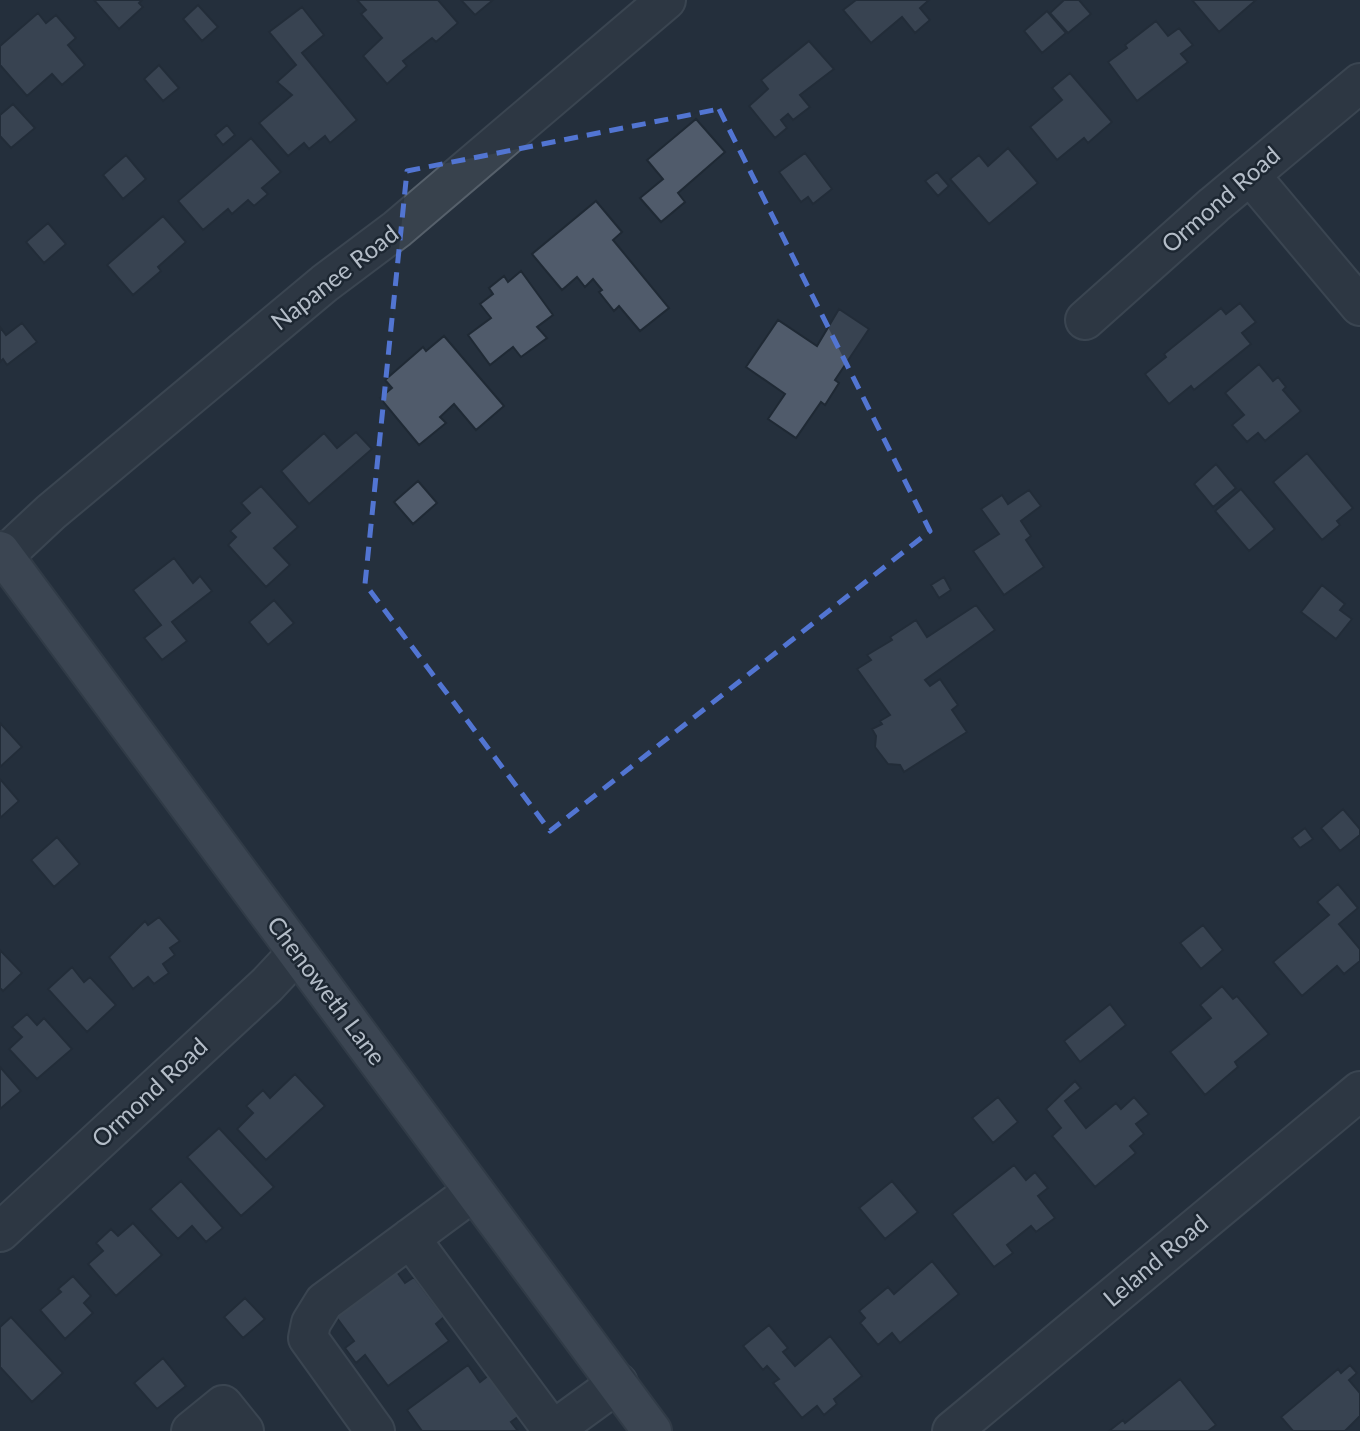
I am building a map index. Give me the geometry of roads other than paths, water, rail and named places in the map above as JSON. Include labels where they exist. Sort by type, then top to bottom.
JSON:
[{"type":"main road","name":"Chenoweth Lane","points":[[2,554],[618,1383],[644,1428]]},
{"type":"street","name":"Napanee Road","points":[[2,554],[324,282],[397,229],[666,0]]},
{"type":"street","name":"Ormond Road","points":[[1085,320],[1250,175],[1360,83]]},
{"type":"street","points":[[1250,175],[1360,306]]},
{"type":"street","name":"Ormond Road","points":[[0,1231],[267,985],[298,953]]},
{"type":"street","name":"Leland Road","points":[[952,1431],[1360,1091]]},
{"type":"street","points":[[375,1431],[308,1338],[311,1322],[324,1302],[474,1191]]},
{"type":"street","points":[[410,1238],[552,1431],[618,1383]]},
{"type":"street","points":[[191,1431],[223,1405],[244,1431]]}]
